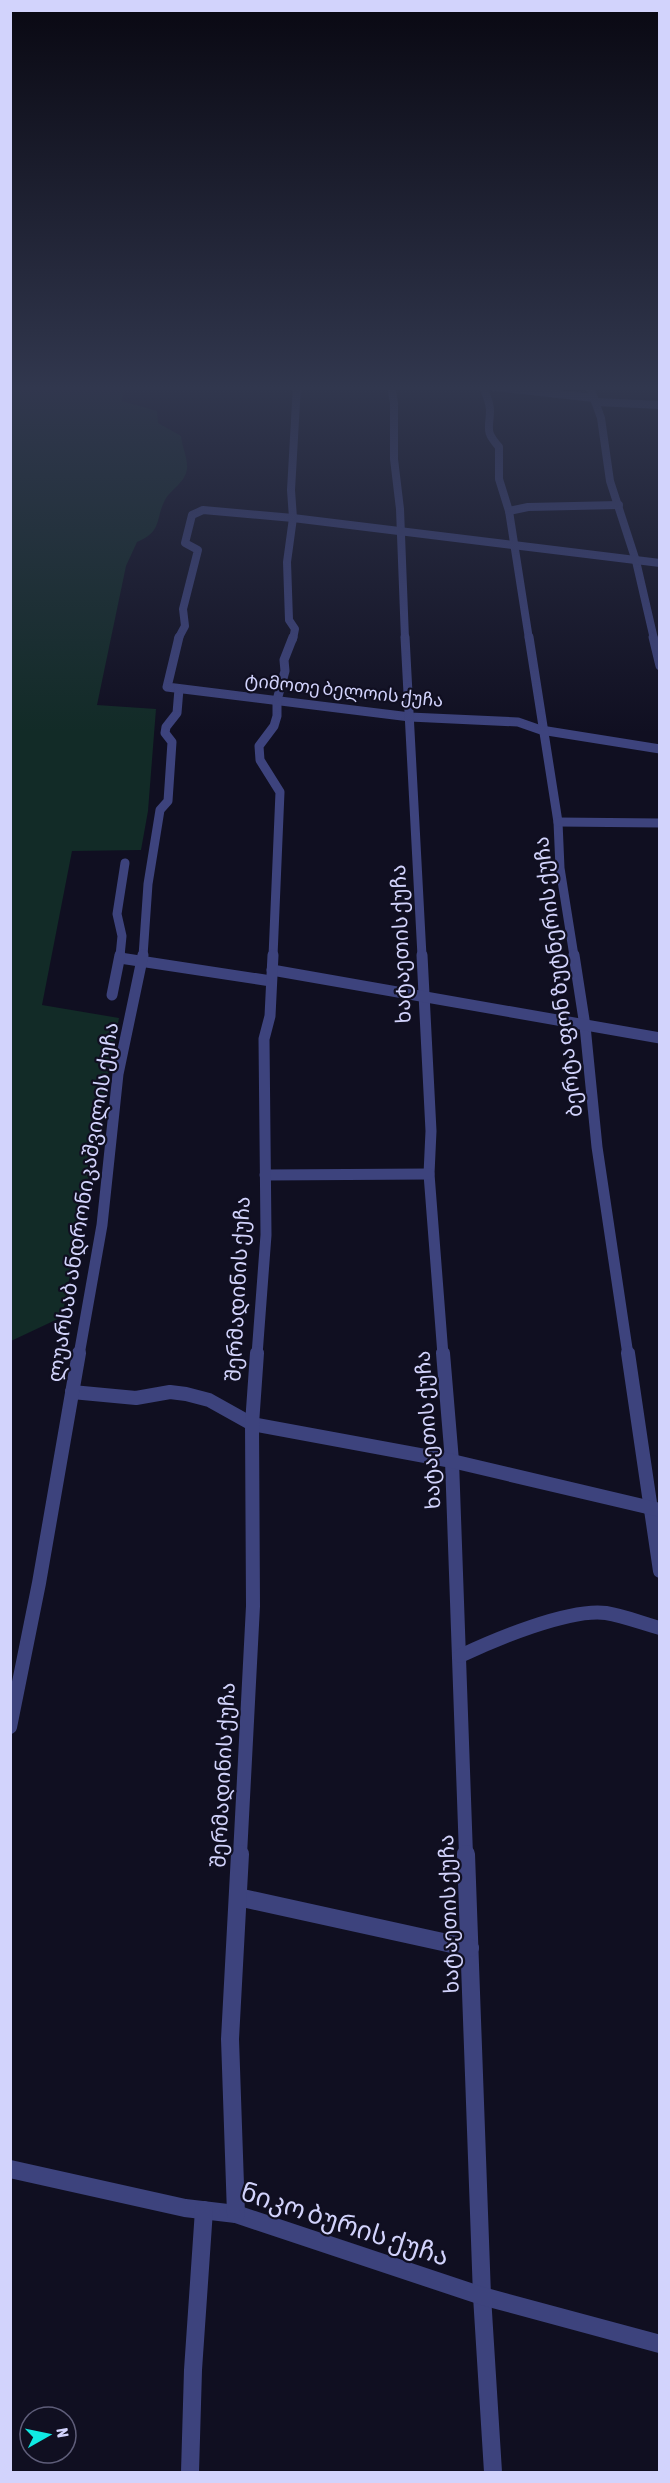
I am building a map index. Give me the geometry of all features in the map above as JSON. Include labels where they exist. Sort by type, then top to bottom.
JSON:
[{"type":"street","name":"შერმადინის ქუჩა","points":[[236,2214],[230,2039],[253,1606],[252,1424],[266,1235],[264,1038],[270,1016],[280,792],[260,760],[259,746],[274,726],[278,716],[277,700],[285,671],[284,660],[295,629],[289,620],[287,562],[293,518],[292,501]]},
{"type":"street","name":"ხატაეთის ქუჩა","points":[[398,501],[430,1131],[429,1174],[452,1461],[482,2296],[493,2472]]},
{"type":"street","name":"ბერტა ფონ ზუტნერის ქუჩა","points":[[503,501],[508,511],[558,822],[560,868],[585,1026],[597,1147],[655,1509],[660,1571]]},
{"type":"street","points":[[617,501],[636,561],[660,666]]},
{"type":"street","points":[[508,511],[528,507],[619,505]]},
{"type":"street","name":"ლუარსაბ ანდრონიკაშვილის ქუჩა","points":[[10,1727],[39,1583],[102,1225],[118,1074],[143,961],[148,884],[160,810],[168,801],[172,742],[165,733],[166,727],[177,713],[173,688],[179,635],[185,626],[183,609],[198,550],[185,543],[192,516],[196,512],[228,511],[293,518]]},
{"type":"street","points":[[293,518],[660,563]]},
{"type":"street","name":"ტიმოთე ბელოის ქუჩა","points":[[173,688],[410,717],[518,722],[542,730],[660,749]]},
{"type":"street","points":[[558,822],[660,823]]},
{"type":"street","points":[[112,994],[120,958],[122,936],[117,914],[125,863]]},
{"type":"street","points":[[120,958],[272,975],[660,1038]]},
{"type":"street","points":[[265,1175],[429,1174]]},
{"type":"street","points":[[72,1392],[136,1398],[170,1392],[186,1394],[209,1400],[252,1424],[452,1461],[655,1509]]},
{"type":"street","points":[[460,1656],[501,1636],[580,1614],[605,1613],[660,1628]]},
{"type":"street","points":[[238,1897],[470,1948]]},
{"type":"street","name":"ნიკო ბურის ქუჩა","points":[[10,2169],[204,2210],[236,2214],[482,2296],[660,2344]]},
{"type":"street","points":[[190,2472],[193,2370],[204,2210]]},
{"type":"green space","points":[[10,501],[165,501],[155,529],[137,542],[126,566],[97,705],[156,709],[148,811],[141,850],[72,851],[42,1005],[119,1018],[62,1317],[11,1341]]}]
